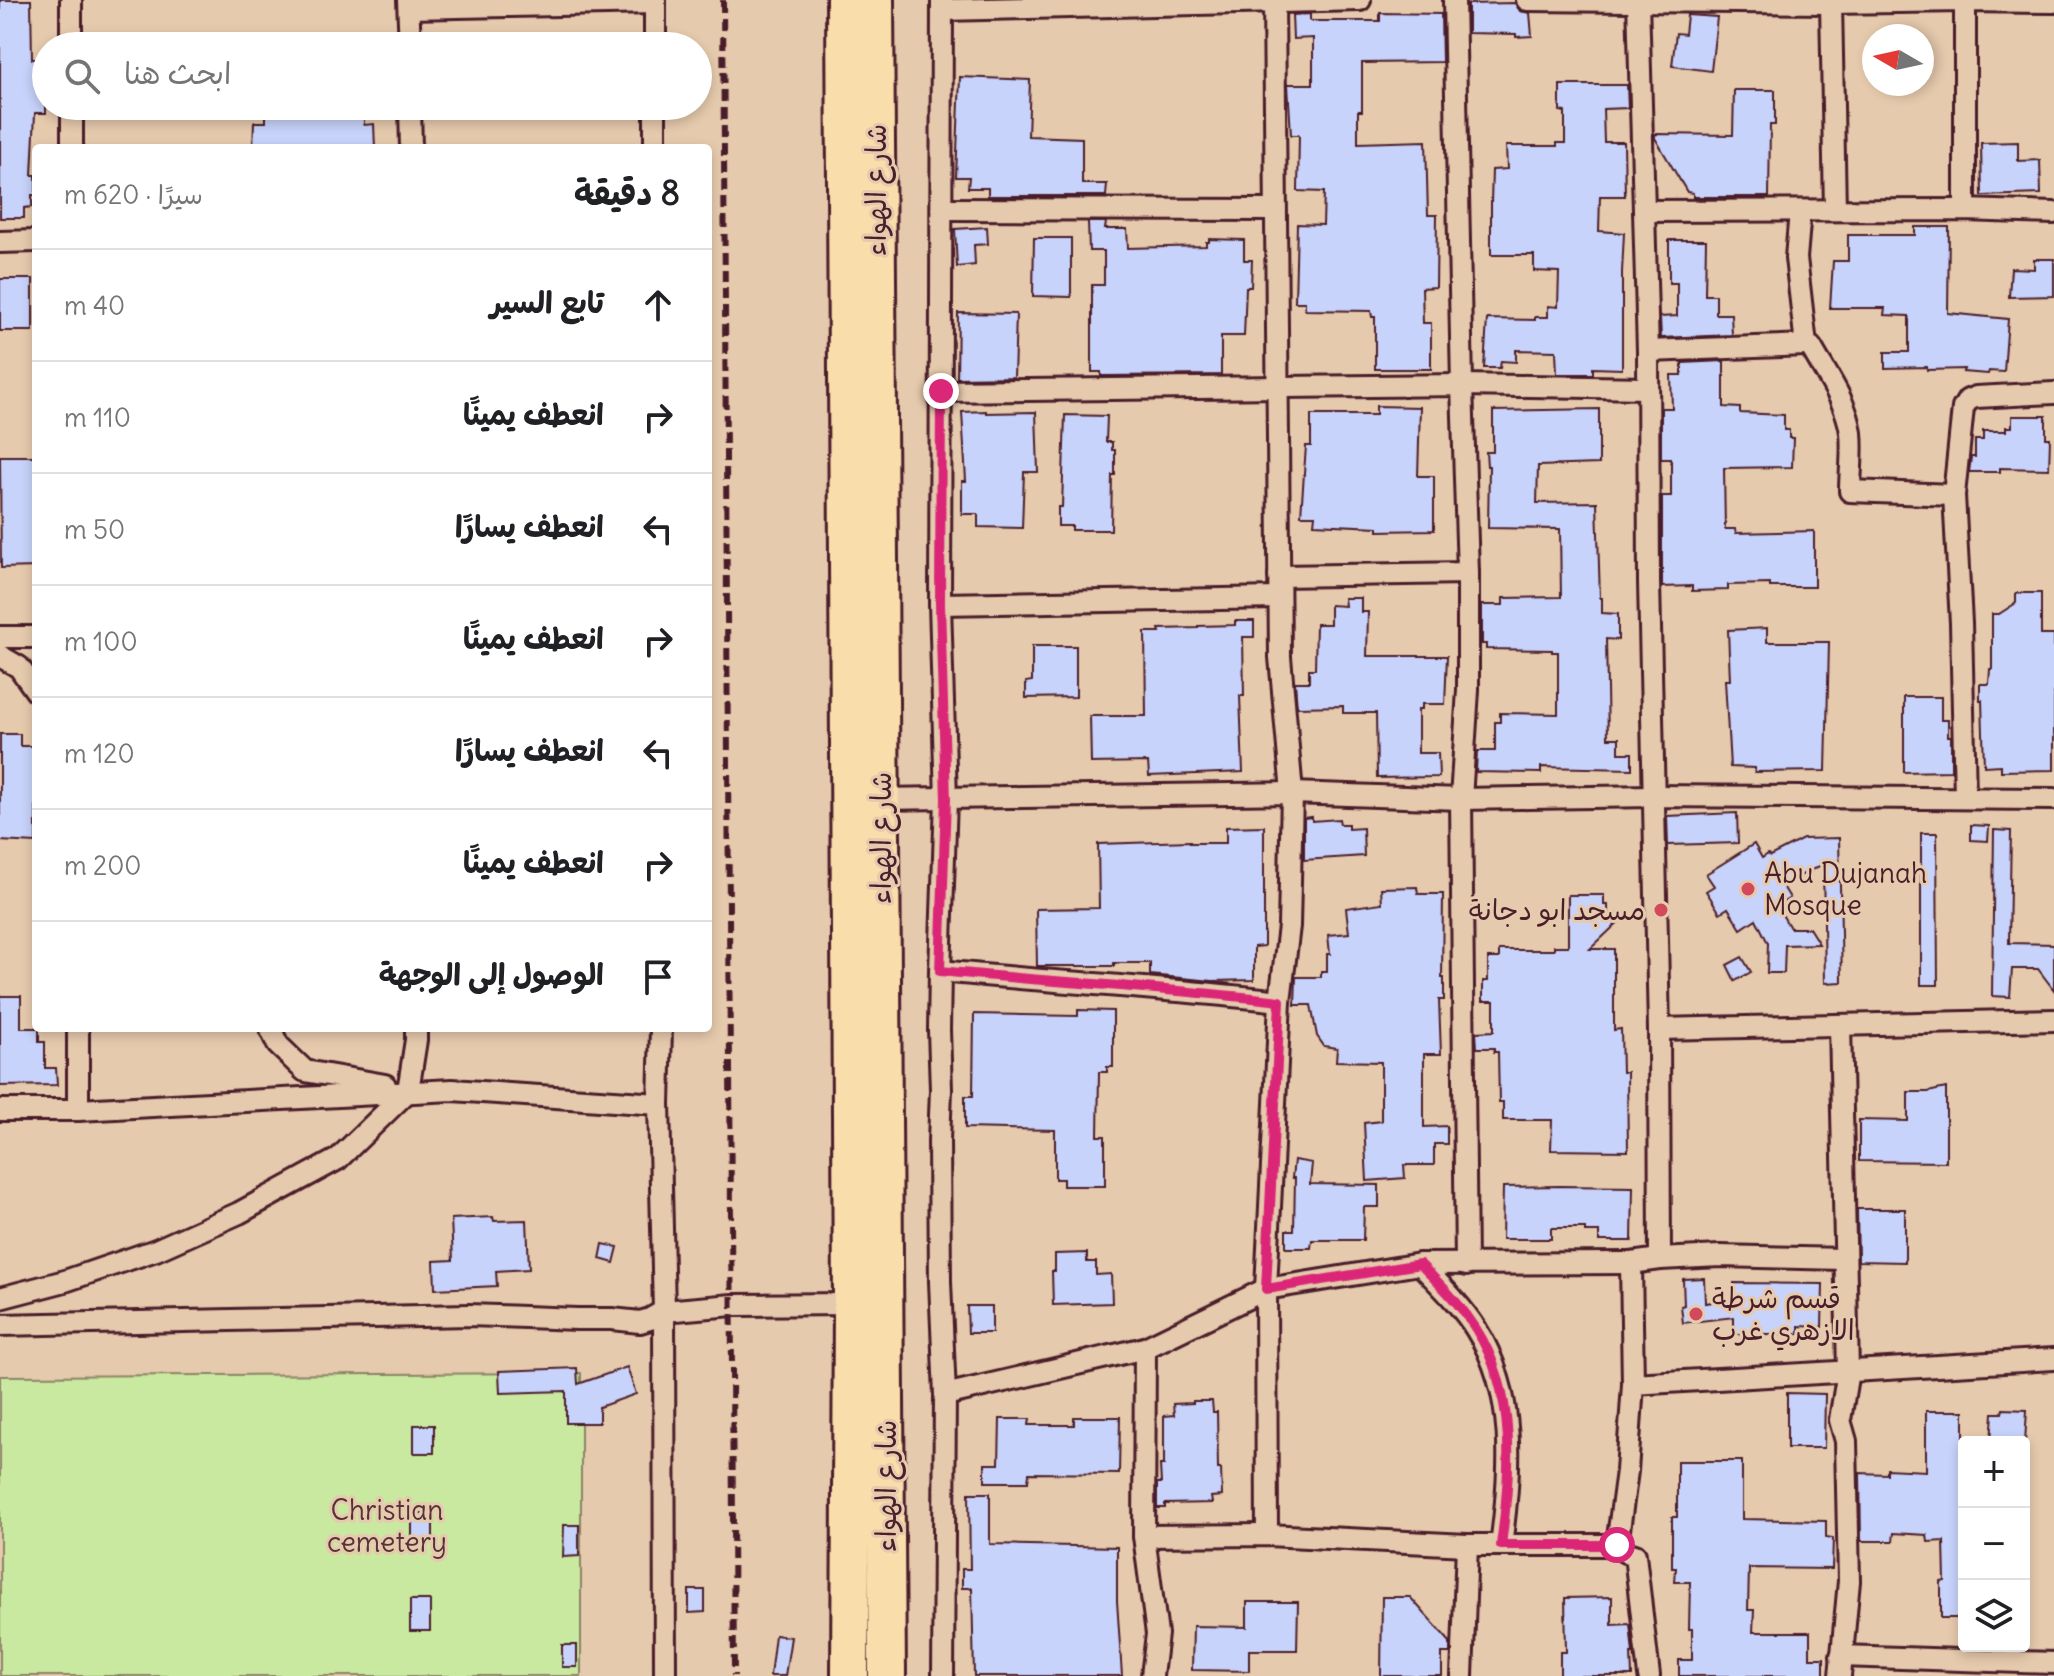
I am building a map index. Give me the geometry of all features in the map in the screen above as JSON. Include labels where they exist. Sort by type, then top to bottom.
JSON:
[{"type":"highway","name":"شارع الهواء","points":[[845,0],[852,1304],[850,1676]]},
{"type":"highway","name":"شارع الهواء","points":[[875,0],[887,1676]]},
{"type":"street","points":[[71,0],[71,32]]},
{"type":"street","points":[[1267,1535],[1266,1289],[1280,1001],[1289,926],[1292,793],[1280,657],[1274,0]]},
{"type":"street","points":[[943,1676],[945,1395],[940,1282],[940,971],[946,799],[940,604],[942,5],[1360,0]]},
{"type":"street","points":[[1454,0],[1468,573],[1468,690],[1461,799],[1466,1265]]},
{"type":"street","points":[[1527,0],[2054,2]]},
{"type":"street","points":[[1965,0],[1965,210]]},
{"type":"street","points":[[410,32],[409,4],[655,1],[655,32]]},
{"type":"street","points":[[1638,1],[1648,351],[1660,1259]]},
{"type":"street","points":[[1831,3],[1835,210]]},
{"type":"street","points":[[72,120],[72,144]]},
{"type":"street","points":[[410,120],[411,144]]},
{"type":"street","points":[[655,120],[655,144]]},
{"type":"street","points":[[942,209],[1275,210]]},
{"type":"street","points":[[1644,211],[1965,210],[2054,213]]},
{"type":"street","points":[[1800,211],[1796,258],[1806,345]]},
{"type":"street","points":[[0,242],[32,241]]},
{"type":"street","points":[[1648,351],[1811,347],[1848,419],[1851,437],[1850,491],[1954,495]]},
{"type":"street","points":[[941,391],[1462,385],[1647,388]]},
{"type":"street","points":[[1965,797],[1954,495],[1963,408],[1968,400],[1982,396],[2054,393]]},
{"type":"street","points":[[1279,576],[1468,573]]},
{"type":"street","points":[[940,604],[1279,598]]},
{"type":"street","points":[[0,637],[32,637]]},
{"type":"street","points":[[0,656],[19,667],[32,685]]},
{"type":"street","points":[[880,799],[1292,793],[1461,799],[1653,796],[2054,799]]},
{"type":"street","points":[[940,971],[1280,1001]]},
{"type":"street","points":[[1659,1029],[2054,1020]]},
{"type":"street","points":[[1840,1025],[1848,1371],[1840,1420],[1846,1441],[1849,1581],[1840,1666],[2054,1663]]},
{"type":"street","points":[[78,1032],[78,1110]]},
{"type":"street","points":[[272,1032],[278,1045],[305,1071],[375,1082],[408,1091]]},
{"type":"street","points":[[0,1298],[65,1281],[156,1250],[239,1213],[338,1159],[408,1091],[416,1032]]},
{"type":"street","points":[[661,1032],[665,1676]]},
{"type":"street","points":[[0,1110],[78,1110],[452,1090],[659,1104]]},
{"type":"street","points":[[945,1395],[1145,1348],[1266,1289],[1420,1264],[1631,1263],[1720,1256],[1844,1259]]},
{"type":"street","points":[[1617,1545],[1627,1471],[1633,1384],[1631,1263]]},
{"type":"street","points":[[1420,1264],[1474,1326],[1484,1342],[1499,1382],[1509,1432],[1501,1545]]},
{"type":"street","points":[[0,1325],[469,1315],[640,1322],[664,1311],[750,1304],[852,1304]]},
{"type":"street","points":[[1145,1348],[1144,1536],[1157,1634],[1152,1676]]},
{"type":"street","points":[[1633,1384],[2054,1359]]},
{"type":"street","points":[[1144,1536],[1267,1535],[1467,1545],[1617,1545],[1635,1555],[1649,1676]]},
{"type":"street","points":[[1462,1676],[1467,1545]]},
{"type":"green space","name":"Christian cemetery","points":[[581,1373],[581,1676],[0,1676],[0,1376]]},
{"type":"building","points":[[0,0],[31,0],[32,120],[35,120],[32,207],[24,208],[24,218],[0,218]]},
{"type":"building","points":[[1515,3],[1520,11],[1530,13],[1532,36],[1468,33],[1468,4]]},
{"type":"building","points":[[1380,13],[1441,14],[1442,62],[1362,63],[1362,111],[1358,111],[1358,143],[1426,141],[1428,215],[1437,215],[1436,287],[1422,288],[1423,323],[1431,323],[1431,369],[1375,369],[1375,317],[1372,317],[1371,311],[1305,310],[1305,302],[1295,302],[1297,224],[1323,225],[1324,192],[1298,191],[1299,135],[1291,135],[1288,84],[1313,84],[1313,38],[1293,39],[1292,15],[1310,14],[1310,21],[1380,21]]},
{"type":"building","points":[[1687,15],[1717,17],[1711,71],[1672,66],[1676,33],[1685,34]]},
{"type":"building","points":[[960,77],[1030,80],[1028,136],[1082,138],[1082,184],[1107,184],[1106,196],[988,196],[988,188],[968,188],[969,177],[956,177]]},
{"type":"building","points":[[1560,85],[1627,85],[1628,108],[1603,109],[1604,142],[1624,142],[1625,196],[1600,196],[1599,231],[1624,233],[1622,369],[1593,368],[1593,374],[1557,374],[1556,351],[1516,350],[1516,362],[1501,361],[1500,368],[1484,368],[1487,319],[1535,320],[1535,317],[1548,317],[1548,306],[1558,307],[1559,272],[1534,271],[1534,255],[1491,255],[1491,203],[1492,170],[1507,169],[1506,146],[1557,146],[1557,143],[1565,143],[1565,112],[1560,111]]},
{"type":"building","points":[[1734,90],[1775,90],[1775,125],[1770,125],[1769,197],[1693,197],[1693,193],[1687,192],[1655,134],[1733,135]]},
{"type":"building","points":[[364,120],[364,125],[374,124],[375,144],[253,144],[254,122]]},
{"type":"building","points":[[2018,142],[2018,161],[2040,160],[2041,194],[1982,196],[1981,143]]},
{"type":"building","points":[[1088,222],[1106,222],[1105,229],[1127,229],[1128,248],[1206,246],[1209,239],[1244,240],[1244,260],[1252,260],[1251,287],[1246,287],[1244,336],[1221,336],[1221,375],[1101,376],[1101,372],[1092,372],[1092,285],[1104,285],[1104,251],[1089,251]]},
{"type":"building","points":[[987,227],[988,244],[974,245],[975,265],[957,267],[955,229]]},
{"type":"building","points":[[1915,227],[1949,227],[1948,313],[2008,319],[2004,372],[1989,371],[1988,374],[1963,372],[1964,369],[1885,368],[1885,352],[1909,352],[1909,316],[1884,315],[1885,308],[1830,308],[1833,261],[1848,261],[1848,235],[1915,235]]},
{"type":"building","points":[[1034,238],[1071,238],[1071,297],[1033,296]]},
{"type":"building","points":[[1669,240],[1706,240],[1705,295],[1716,295],[1716,314],[1731,314],[1732,335],[1661,338],[1660,317],[1677,316],[1677,283],[1669,283]]},
{"type":"building","points":[[2034,259],[2054,259],[2054,296],[2009,297],[2011,268],[2034,269]]},
{"type":"building","points":[[0,279],[32,279],[32,331],[0,331]]},
{"type":"building","points":[[958,313],[1016,314],[1014,377],[957,378]]},
{"type":"building","points":[[1724,361],[1724,407],[1740,408],[1740,413],[1784,415],[1784,430],[1789,430],[1789,438],[1793,438],[1792,467],[1724,468],[1725,529],[1735,529],[1736,533],[1814,531],[1814,587],[1728,585],[1728,590],[1692,591],[1692,586],[1662,587],[1662,496],[1671,496],[1671,459],[1661,459],[1661,408],[1672,408],[1671,375],[1682,375],[1682,363]]},
{"type":"building","points":[[1376,406],[1420,407],[1418,476],[1434,476],[1434,530],[1378,531],[1378,527],[1314,524],[1315,515],[1301,515],[1306,446],[1311,446],[1311,415],[1376,415]]},
{"type":"building","points":[[1599,409],[1599,464],[1538,466],[1537,503],[1597,502],[1602,613],[1618,614],[1618,640],[1606,639],[1608,738],[1619,738],[1619,753],[1632,753],[1632,769],[1541,767],[1541,773],[1476,772],[1477,751],[1495,751],[1495,722],[1500,722],[1500,713],[1558,714],[1558,652],[1486,649],[1486,644],[1482,644],[1482,605],[1503,605],[1503,598],[1561,597],[1560,529],[1488,528],[1489,466],[1486,452],[1493,452],[1493,411]]},
{"type":"building","points":[[962,412],[1036,412],[1038,472],[1024,472],[1022,528],[978,527],[978,514],[962,514],[962,481],[966,481]]},
{"type":"building","points":[[1065,415],[1107,416],[1106,442],[1112,442],[1112,450],[1115,450],[1111,530],[1072,530],[1072,526],[1058,526],[1058,507],[1062,507]]},
{"type":"building","points":[[2012,416],[2046,416],[2046,438],[2050,438],[2049,469],[2000,468],[2000,472],[1969,472],[1971,457],[1975,457],[1975,440],[1983,440],[1983,431],[2006,431],[2006,427],[2012,427]]},
{"type":"building","points":[[0,456],[32,456],[32,567],[1,568]]},
{"type":"building","points":[[2016,593],[2041,593],[2041,635],[2054,635],[2054,770],[2001,771],[2001,765],[1984,766],[1980,684],[1989,684],[1992,669],[1992,614],[1999,614],[2016,603]]},
{"type":"building","points":[[1344,598],[1361,598],[1361,612],[1368,612],[1367,656],[1447,656],[1445,704],[1422,704],[1422,709],[1418,709],[1418,753],[1438,753],[1439,777],[1377,778],[1376,713],[1343,713],[1343,706],[1297,707],[1295,682],[1309,682],[1309,669],[1315,669],[1316,624],[1330,624],[1330,605],[1345,606]]},
{"type":"building","points":[[1235,621],[1254,621],[1254,637],[1243,637],[1244,696],[1240,696],[1243,772],[1149,776],[1148,762],[1091,763],[1090,716],[1146,716],[1145,632],[1235,625]]},
{"type":"building","points":[[1767,628],[1767,642],[1829,642],[1826,771],[1755,772],[1755,768],[1730,767],[1725,680],[1730,680],[1728,630]]},
{"type":"building","points":[[1032,646],[1076,646],[1076,697],[1026,698],[1026,682],[1032,681]]},
{"type":"building","points":[[1904,697],[1941,697],[1941,720],[1948,720],[1948,736],[1951,736],[1951,771],[1904,772]]},
{"type":"building","points":[[0,734],[20,734],[20,746],[32,746],[32,843],[0,841]]},
{"type":"building","points":[[1737,813],[1738,843],[1668,845],[1667,816]]},
{"type":"building","points":[[1312,817],[1312,821],[1339,819],[1340,824],[1348,824],[1348,829],[1363,828],[1364,856],[1304,860],[1304,818]]},
{"type":"building","points":[[1971,825],[1989,826],[1988,841],[1971,840]]},
{"type":"building","points":[[1264,826],[1264,946],[1254,947],[1254,980],[1213,981],[1150,975],[1150,963],[1037,966],[1036,909],[1099,908],[1098,844],[1226,843],[1226,827]]},
{"type":"building","points":[[1994,830],[2011,831],[2009,943],[2054,944],[2054,990],[2038,969],[2012,969],[2010,997],[1992,996]]},
{"type":"building","points":[[1921,833],[1937,833],[1938,985],[1921,985]]},
{"type":"building","points":[[1839,838],[1842,982],[1825,983],[1823,864],[1782,885],[1790,898],[1777,906],[1790,928],[1809,928],[1819,944],[1785,945],[1784,973],[1767,973],[1768,943],[1756,919],[1741,929],[1728,908],[1720,913],[1706,891],[1714,886],[1706,874],[1754,844],[1762,858],[1803,839]]},
{"type":"building","points":[[1417,887],[1418,894],[1443,894],[1444,1000],[1439,1000],[1441,1054],[1424,1054],[1424,1127],[1447,1126],[1447,1144],[1434,1144],[1434,1165],[1404,1165],[1405,1178],[1367,1181],[1364,1123],[1381,1121],[1381,1062],[1336,1061],[1337,1048],[1324,1046],[1317,1036],[1311,1005],[1295,1005],[1296,977],[1321,977],[1321,971],[1327,971],[1327,954],[1330,954],[1328,935],[1349,933],[1346,908],[1382,903],[1381,888]]},
{"type":"building","points":[[1568,895],[1604,895],[1608,914],[1627,914],[1590,949],[1614,949],[1614,1030],[1621,1029],[1622,1072],[1627,1072],[1628,1151],[1551,1150],[1552,1120],[1503,1120],[1503,1102],[1499,1102],[1498,1052],[1494,1052],[1494,1048],[1477,1048],[1476,1032],[1494,1031],[1494,1001],[1483,1001],[1483,981],[1488,981],[1488,958],[1499,958],[1499,950],[1554,950],[1554,946],[1568,946]]},
{"type":"building","points":[[1742,957],[1751,972],[1735,981],[1727,965]]},
{"type":"building","points":[[0,996],[21,996],[21,1028],[39,1032],[39,1042],[45,1042],[45,1068],[56,1068],[57,1085],[0,1086]]},
{"type":"building","points":[[1078,1010],[1113,1011],[1113,1067],[1107,1067],[1107,1072],[1099,1072],[1098,1136],[1105,1136],[1105,1186],[1063,1186],[1063,1179],[1055,1179],[1055,1130],[965,1128],[965,1096],[973,1096],[974,1014],[1078,1016]]},
{"type":"building","points":[[1946,1088],[1946,1162],[1859,1161],[1859,1120],[1908,1121],[1908,1092]]},
{"type":"building","points":[[1294,1160],[1312,1163],[1310,1184],[1379,1185],[1379,1207],[1364,1207],[1363,1240],[1312,1240],[1311,1248],[1286,1248],[1286,1230],[1294,1230]]},
{"type":"building","points":[[1503,1187],[1633,1187],[1632,1241],[1599,1241],[1599,1232],[1585,1232],[1585,1228],[1551,1228],[1551,1239],[1502,1239]]},
{"type":"building","points":[[1857,1209],[1905,1209],[1905,1262],[1858,1261]]},
{"type":"building","points":[[493,1217],[494,1221],[527,1220],[529,1269],[496,1271],[497,1286],[435,1289],[434,1261],[453,1260],[451,1219]]},
{"type":"building","points":[[603,1244],[618,1247],[614,1263],[600,1259]]},
{"type":"building","points":[[1087,1253],[1087,1262],[1096,1262],[1096,1275],[1111,1274],[1112,1303],[1053,1305],[1055,1254]]},
{"type":"building","points":[[1704,1278],[1705,1303],[1734,1299],[1734,1283],[1823,1284],[1822,1327],[1799,1326],[1799,1334],[1734,1334],[1734,1317],[1683,1323],[1683,1279]]},
{"type":"building","points":[[967,1306],[992,1306],[992,1333],[968,1333]]},
{"type":"building","points":[[627,1367],[636,1394],[599,1407],[599,1423],[566,1423],[566,1391],[500,1393],[499,1371],[577,1368],[578,1384]]},
{"type":"building","points":[[1787,1393],[1825,1394],[1824,1448],[1787,1448]]},
{"type":"building","points":[[1212,1401],[1213,1412],[1217,1412],[1222,1496],[1211,1497],[1212,1503],[1165,1504],[1165,1508],[1157,1508],[1157,1483],[1161,1483],[1160,1465],[1164,1465],[1164,1416],[1174,1415],[1173,1404]]},
{"type":"building","points":[[2003,1409],[2027,1410],[2025,1436],[1991,1436],[1993,1413],[2002,1413]]},
{"type":"building","points":[[1926,1411],[1964,1411],[1964,1436],[1958,1436],[1958,1618],[1941,1618],[1941,1582],[1945,1581],[1944,1541],[1928,1542],[1927,1535],[1894,1533],[1893,1541],[1861,1541],[1860,1473],[1887,1474],[1887,1469],[1926,1471]]},
{"type":"building","points":[[1074,1417],[1120,1417],[1119,1474],[1029,1473],[1028,1482],[985,1482],[985,1464],[999,1464],[1000,1419],[1030,1419],[1029,1425],[1074,1425]]},
{"type":"building","points":[[414,1425],[434,1425],[434,1453],[414,1453]]},
{"type":"building","points":[[1677,1461],[1742,1461],[1742,1519],[1826,1521],[1826,1537],[1833,1538],[1832,1569],[1749,1568],[1748,1610],[1754,1610],[1753,1632],[1810,1632],[1810,1658],[1824,1658],[1824,1676],[1679,1676],[1679,1660],[1692,1660],[1692,1629],[1689,1629],[1690,1582],[1675,1582],[1676,1568],[1672,1568],[1672,1517],[1677,1517]]},
{"type":"building","points":[[969,1493],[990,1493],[990,1544],[1117,1547],[1122,1676],[974,1676],[972,1588],[962,1588],[962,1569],[970,1569]]},
{"type":"building","points":[[412,1513],[433,1513],[433,1540],[412,1540]]},
{"type":"building","points":[[564,1525],[579,1525],[579,1556],[563,1557]]},
{"type":"building","points":[[689,1590],[705,1590],[705,1612],[689,1613]]},
{"type":"building","points":[[1382,1597],[1410,1597],[1450,1642],[1450,1653],[1442,1653],[1442,1676],[1381,1676]]},
{"type":"building","points":[[1612,1597],[1612,1625],[1630,1624],[1632,1676],[1560,1676],[1560,1652],[1566,1652],[1565,1598]]},
{"type":"building","points":[[410,1600],[430,1600],[430,1631],[410,1631]]},
{"type":"building","points":[[1247,1602],[1298,1602],[1297,1650],[1249,1650],[1249,1671],[1192,1670],[1193,1626],[1247,1627]]},
{"type":"building","points":[[775,1635],[791,1637],[785,1676],[770,1676]]},
{"type":"building","points":[[562,1645],[577,1645],[577,1667],[562,1667]]},
{"type":"railway","points":[[723,0],[734,1676]]},
{"type":"place","name":"Abu Dujanah Mosque","points":[[1748,889]]},
{"type":"place","name":"مسجد ابو دجانة","points":[[1661,910]]},
{"type":"place","name":"قسم شرطة الازهري غرب","points":[[1696,1314]]},
{"type":"route","points":[[941,391],[940,604],[946,799],[940,971],[1280,1001],[1266,1289],[1420,1264],[1474,1326],[1484,1342],[1499,1382],[1509,1432],[1508,1482],[1501,1545],[1617,1545]]}]
